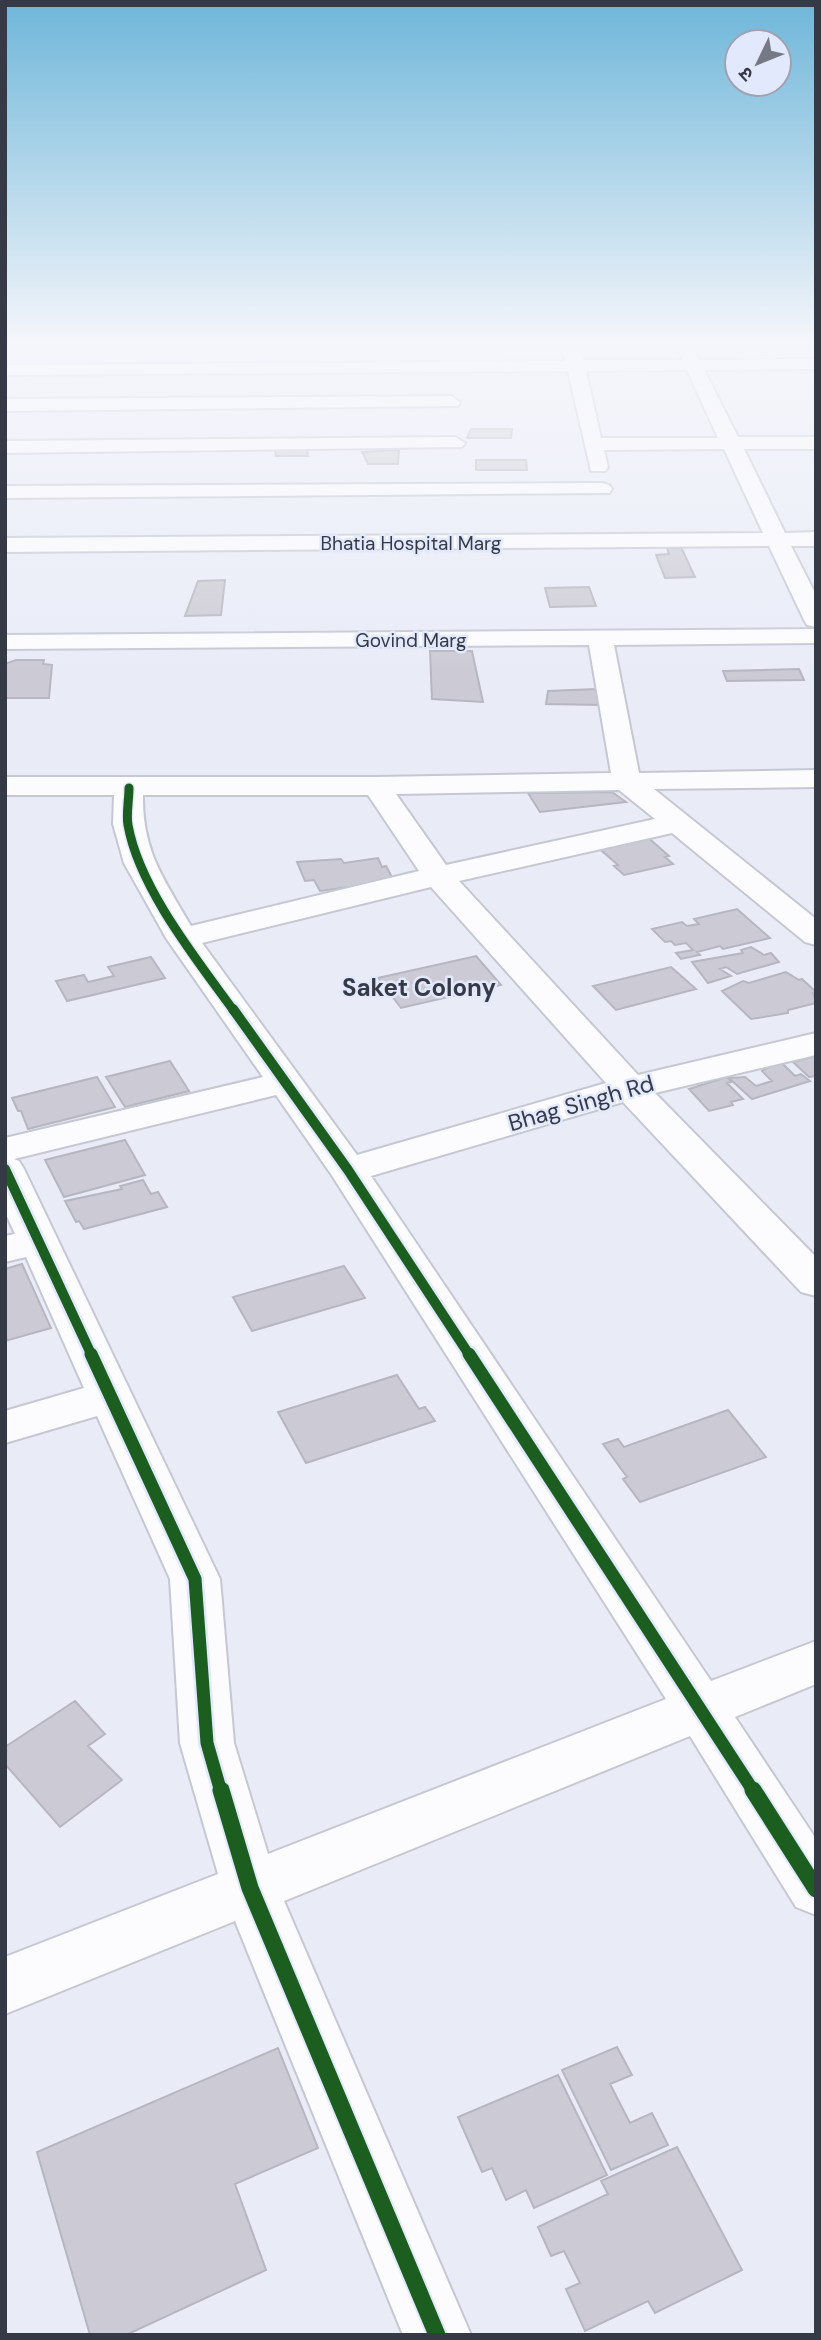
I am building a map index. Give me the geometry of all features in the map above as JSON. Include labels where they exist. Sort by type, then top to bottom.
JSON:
[{"type":"street","points":[[9,528],[15,492],[40,455]]},
{"type":"street","points":[[458,455],[464,491]]},
{"type":"street","points":[[595,455],[613,541]]},
{"type":"street","points":[[736,455],[816,620]]},
{"type":"street","points":[[15,492],[464,491],[605,502]]},
{"type":"street","name":"Bhatia Hospital Marg","points":[[9,528],[613,541],[816,539]]},
{"type":"street","name":"Govind Marg","points":[[5,642],[601,640],[816,636]]},
{"type":"street","points":[[601,640],[626,782],[816,935]]},
{"type":"street","points":[[5,786],[376,786],[816,778]]},
{"type":"street","points":[[376,786],[438,876],[630,1088],[816,1282]]},
{"type":"street","points":[[129,788],[128,824],[139,863],[182,937],[348,1170],[816,1889]]},
{"type":"street","points":[[182,937],[677,823]]},
{"type":"street","name":"Bhag Singh Rd","points":[[348,1170],[630,1088],[816,1044]]},
{"type":"street","points":[[5,1150],[287,1082]]},
{"type":"street","points":[[5,1169],[23,1245],[111,1396],[195,1579],[207,1742],[250,1888],[437,2335]]},
{"type":"street","points":[[5,1427],[111,1396]]},
{"type":"street","points":[[5,1986],[816,1662]]},
{"type":"building","points":[[364,455],[399,455],[398,464],[368,464]]},
{"type":"building","points":[[476,460],[526,460],[527,470],[476,470]]},
{"type":"building","points":[[681,547],[695,577],[665,578],[656,555],[669,554],[667,548]]},
{"type":"building","points":[[225,580],[221,615],[185,616],[198,581]]},
{"type":"building","points":[[589,587],[596,606],[550,607],[545,588]]},
{"type":"building","points":[[430,651],[472,651],[483,702],[432,699]]},
{"type":"building","points":[[16,660],[44,660],[43,664],[52,665],[49,698],[5,698],[5,664]]},
{"type":"building","points":[[799,669],[804,680],[727,681],[723,671]]},
{"type":"building","points":[[596,689],[601,705],[546,704],[548,691]]},
{"type":"building","points":[[612,792],[626,802],[540,812],[528,793]]},
{"type":"building","points":[[644,834],[669,856],[665,857],[673,864],[624,875],[614,866],[618,865],[595,845]]},
{"type":"building","points":[[378,858],[394,881],[320,891],[314,880],[305,881],[297,862],[341,859],[344,863]]},
{"type":"building","points":[[737,909],[770,938],[723,949],[720,946],[697,952],[700,955],[681,959],[676,953],[693,950],[686,943],[675,945],[671,941],[665,942],[652,929],[682,922],[687,926],[699,924],[694,919]]},
{"type":"building","points":[[751,947],[764,955],[771,953],[779,962],[737,974],[726,967],[720,969],[731,976],[708,983],[692,962],[743,953],[741,950]]},
{"type":"building","points":[[476,956],[501,985],[401,1008],[378,978]]},
{"type":"building","points":[[151,957],[165,978],[67,1001],[56,981],[84,975],[88,982],[114,976],[108,967]]},
{"type":"building","points":[[671,967],[696,989],[616,1010],[593,986]]},
{"type":"building","points":[[786,972],[799,980],[802,979],[816,992],[813,993],[816,1003],[788,1010],[788,1013],[751,1019],[722,991],[743,981],[749,983]]},
{"type":"building","points":[[816,1056],[816,1076],[809,1077],[793,1062]]},
{"type":"building","points":[[170,1061],[189,1091],[125,1107],[106,1077]]},
{"type":"building","points":[[780,1061],[795,1076],[801,1074],[810,1081],[752,1099],[729,1078],[745,1077],[756,1086],[772,1081],[762,1071]]},
{"type":"building","points":[[97,1077],[115,1107],[28,1129],[12,1098]]},
{"type":"building","points":[[727,1077],[732,1082],[727,1083],[743,1099],[731,1102],[733,1105],[709,1111],[689,1089]]},
{"type":"building","points":[[125,1140],[145,1175],[64,1197],[45,1160]]},
{"type":"building","points":[[143,1180],[151,1194],[158,1192],[167,1207],[84,1229],[79,1221],[76,1222],[65,1201],[122,1189],[120,1186]]},
{"type":"building","points":[[22,1264],[51,1328],[5,1341],[5,1269]]},
{"type":"building","points":[[344,1266],[365,1298],[252,1331],[233,1297]]},
{"type":"building","points":[[397,1375],[419,1409],[425,1407],[435,1421],[306,1463],[278,1412]]},
{"type":"building","points":[[728,1410],[766,1457],[640,1502],[623,1479],[627,1477],[603,1444],[618,1439],[624,1447]]},
{"type":"building","points":[[75,1701],[105,1734],[88,1746],[122,1780],[60,1827],[5,1764],[5,1747]]},
{"type":"building","points":[[617,2047],[632,2075],[610,2084],[630,2123],[652,2113],[668,2145],[611,2170],[562,2070]]},
{"type":"building","points":[[278,2048],[318,2148],[235,2184],[266,2270],[126,2335],[90,2335],[37,2152]]},
{"type":"building","points":[[558,2075],[607,2175],[534,2208],[526,2190],[506,2200],[492,2168],[482,2172],[458,2117]]},
{"type":"building","points":[[677,2147],[742,2270],[655,2313],[648,2301],[585,2331],[566,2289],[580,2283],[564,2251],[551,2256],[538,2227],[608,2194],[601,2181]]},
{"type":"cycle path","points":[[129,788],[128,824],[139,863],[182,938],[348,1170],[816,1889]]},
{"type":"cycle path","points":[[5,1169],[195,1579],[207,1743],[250,1888],[437,2335]]},
{"type":"district","name":"Saket Colony","points":[[419,987]]}]
